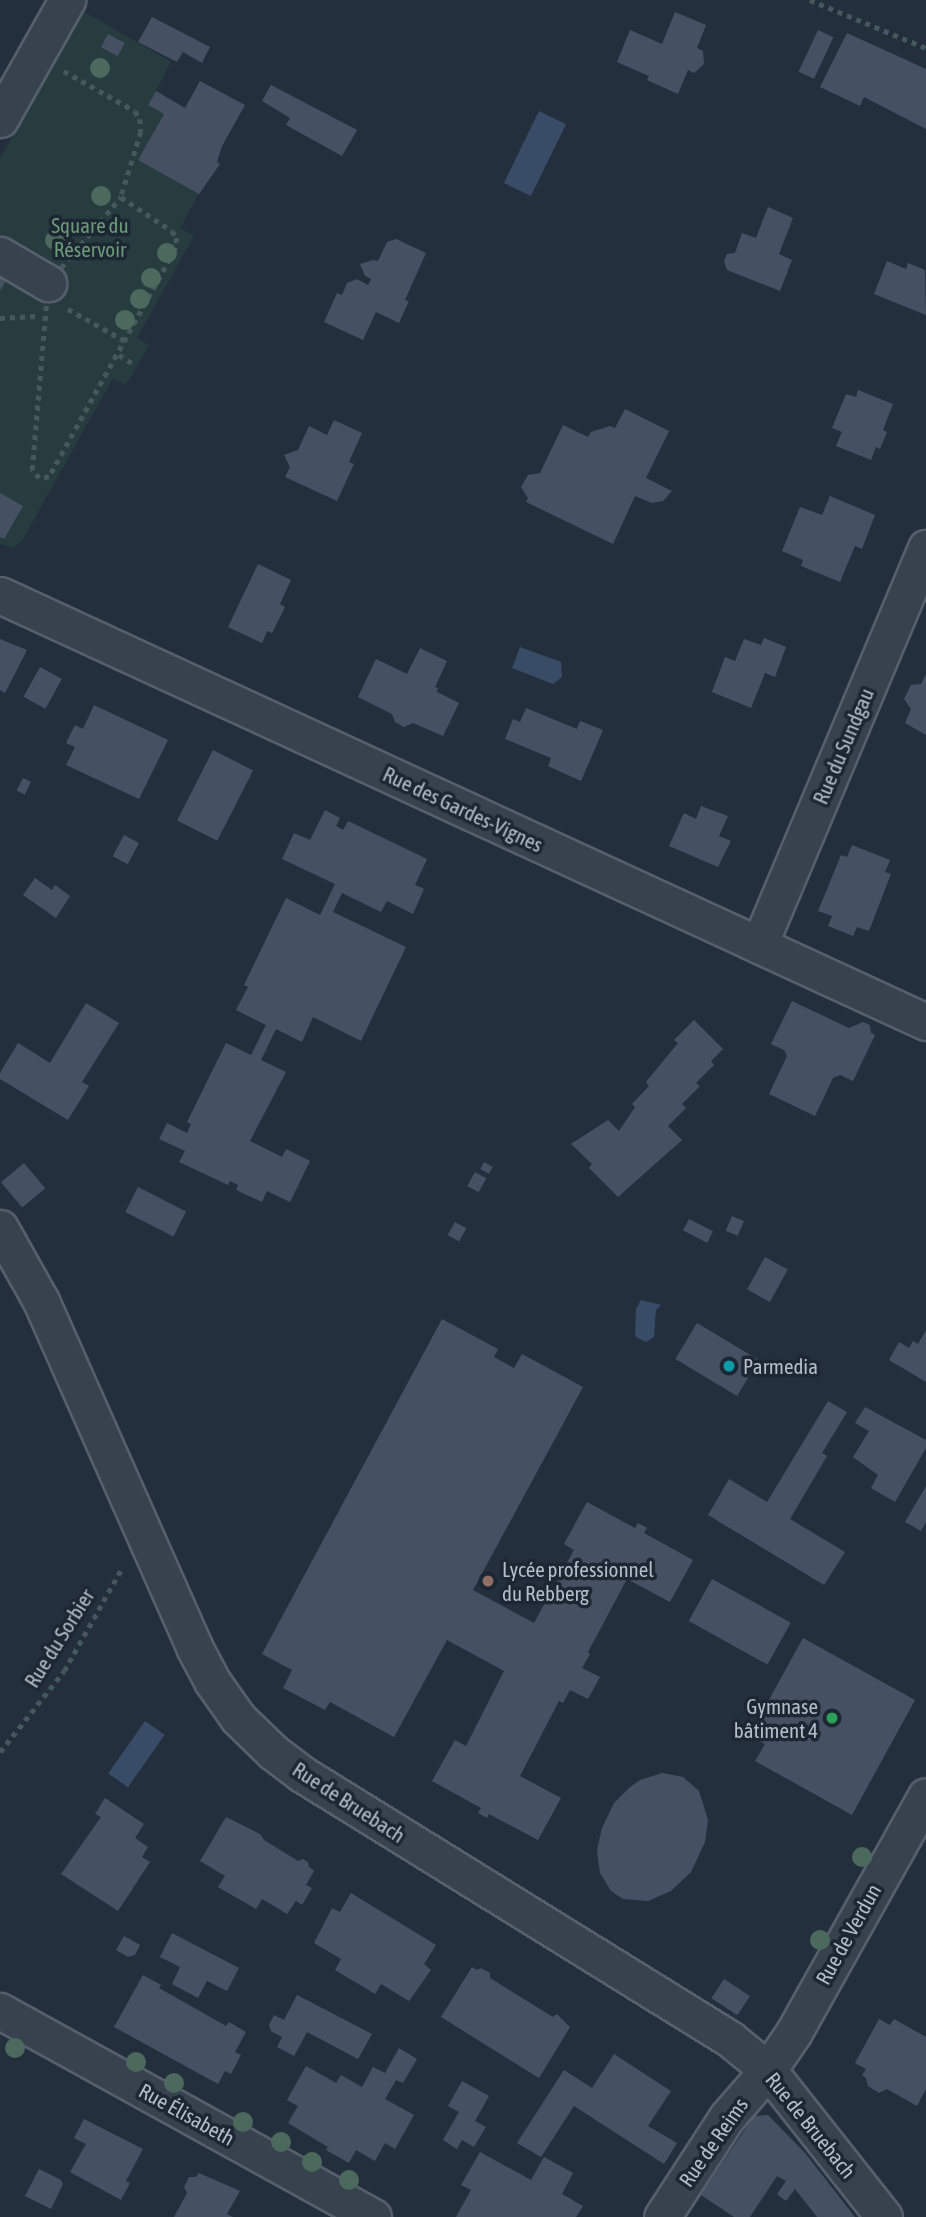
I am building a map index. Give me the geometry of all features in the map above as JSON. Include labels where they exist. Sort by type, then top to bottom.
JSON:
[{"type":"street","points":[[0,119],[67,0]]},
{"type":"street","points":[[0,255],[46,298]]},
{"type":"street","name":"Rue du Sundgau","points":[[759,945],[926,548]]},
{"type":"street","name":"Rue des Gardes-Vignes","points":[[0,595],[926,1022]]},
{"type":"street","name":"Rue de Bruebach","points":[[0,1228],[41,1301],[194,1647],[212,1681],[238,1718],[264,1744],[302,1774],[730,2039],[768,2070],[884,2217]]},
{"type":"street","name":"Rue de Verdun","points":[[768,2070],[794,2032],[926,1796]]},
{"type":"street","name":"Rue Élisabeth","points":[[0,2011],[373,2217]]},
{"type":"street","name":"Rue de Reims","points":[[662,2217],[727,2117],[768,2070]]},
{"type":"path","points":[[810,0],[926,48]]},
{"type":"path","points":[[0,318],[46,298],[121,197],[141,132],[140,119],[135,111],[36,55]]},
{"type":"path","points":[[46,298],[32,470],[39,478],[49,477],[175,250],[177,238],[172,231],[121,197]]},
{"type":"path","points":[[46,298],[125,341]]},
{"type":"path","points":[[119,355],[132,363]]},
{"type":"path","name":"Rue du Sorbier","points":[[0,1752],[64,1671],[117,1573]]},
{"type":"green space","name":"Square du Réservoir","points":[[83,11],[171,62],[148,105],[164,114],[139,160],[199,194],[180,228],[194,236],[137,338],[149,345],[126,385],[113,378],[23,539],[13,548],[0,544],[0,158]]},
{"type":"water","points":[[539,111],[566,124],[531,196],[504,183]]},
{"type":"water","points":[[520,647],[561,662],[562,677],[553,684],[512,668]]},
{"type":"water","points":[[641,1300],[661,1305],[656,1310],[654,1337],[646,1342],[636,1337],[635,1333],[636,1309]]},
{"type":"water","points":[[145,1721],[165,1735],[128,1787],[108,1773]]},
{"type":"building","points":[[675,12],[706,25],[697,48],[703,51],[704,64],[694,73],[688,70],[678,94],[647,80],[649,76],[617,62],[630,30],[662,44]]},
{"type":"building","points":[[152,17],[210,47],[202,63],[183,52],[177,62],[138,42]]},
{"type":"building","points":[[818,30],[833,37],[814,79],[799,72]]},
{"type":"building","points":[[847,33],[926,69],[926,129],[864,97],[860,106],[820,87]]},
{"type":"building","points":[[108,34],[125,43],[118,56],[101,47]]},
{"type":"building","points":[[200,81],[245,105],[222,146],[217,162],[220,164],[199,194],[138,160],[164,114],[148,105],[156,91],[185,108]]},
{"type":"building","points":[[271,85],[357,130],[342,156],[286,125],[290,118],[262,101]]},
{"type":"building","points":[[768,207],[793,218],[779,254],[792,260],[780,291],[727,270],[724,261],[727,254],[735,253],[742,233],[756,238]]},
{"type":"building","points":[[396,239],[426,253],[405,300],[409,301],[399,323],[376,312],[363,340],[324,322],[337,293],[342,295],[347,283],[357,279],[368,285],[371,279],[365,276],[360,264],[378,261],[387,242]]},
{"type":"building","points":[[887,261],[906,269],[908,263],[925,270],[926,315],[874,294]]},
{"type":"building","points":[[0,268],[10,273],[0,291]]},
{"type":"building","points":[[858,390],[893,404],[883,430],[887,432],[880,449],[876,447],[871,460],[836,446],[842,432],[832,428],[846,394],[856,397]]},
{"type":"building","points":[[625,409],[669,431],[646,478],[672,491],[663,501],[652,503],[635,496],[613,544],[526,502],[528,498],[521,487],[528,475],[540,473],[563,425],[588,437],[591,432],[610,426],[615,428]]},
{"type":"building","points":[[334,420],[362,433],[349,462],[354,464],[337,501],[285,477],[290,467],[284,455],[298,450],[309,426],[327,435]]},
{"type":"building","points":[[0,493],[23,506],[4,539],[0,537]]},
{"type":"building","points":[[830,496],[875,515],[862,549],[855,546],[840,582],[801,566],[803,560],[782,551],[800,507],[822,515]]},
{"type":"building","points":[[258,564],[291,580],[280,604],[285,607],[272,633],[267,631],[262,643],[228,627]]},
{"type":"building","points":[[764,638],[786,647],[775,677],[765,673],[751,708],[712,692],[725,657],[735,661],[744,639],[761,645]]},
{"type":"building","points":[[0,639],[27,650],[5,693],[0,690]]},
{"type":"building","points":[[420,648],[447,661],[435,687],[438,688],[437,692],[459,703],[443,736],[413,723],[404,727],[395,722],[392,714],[358,697],[376,659],[407,674]]},
{"type":"building","points":[[40,667],[62,679],[45,709],[24,697]]},
{"type":"building","points":[[926,674],[926,735],[905,723],[911,709],[904,699],[911,685],[921,684]]},
{"type":"building","points":[[94,705],[168,740],[139,799],[66,765],[75,747],[66,743],[75,725],[83,729]]},
{"type":"building","points":[[526,708],[577,729],[580,721],[603,730],[581,781],[548,766],[551,758],[505,739],[513,719],[520,722]]},
{"type":"building","points":[[213,750],[253,770],[217,841],[177,820]]},
{"type":"building","points":[[23,778],[31,782],[25,795],[17,790]]},
{"type":"building","points":[[701,806],[728,816],[719,836],[731,841],[718,867],[669,846],[684,813],[696,819]]},
{"type":"building","points":[[325,810],[340,818],[336,826],[343,830],[348,821],[427,859],[415,885],[424,889],[413,914],[387,901],[381,912],[342,893],[333,912],[406,947],[361,1041],[313,1017],[302,1042],[276,1029],[261,1060],[286,1072],[250,1141],[282,1157],[286,1149],[310,1161],[290,1202],[267,1191],[262,1202],[236,1190],[238,1185],[230,1181],[228,1185],[179,1162],[185,1151],[159,1139],[167,1123],[187,1133],[191,1124],[187,1122],[226,1043],[251,1055],[266,1025],[236,1010],[248,987],[244,985],[286,898],[320,915],[335,884],[282,859],[294,833],[310,840]]},
{"type":"building","points":[[124,835],[139,843],[128,864],[113,856]]},
{"type":"building","points":[[852,845],[890,860],[885,872],[891,874],[869,931],[857,927],[853,936],[828,926],[832,916],[818,911],[841,855],[847,857]]},
{"type":"building","points":[[35,878],[52,890],[55,885],[70,896],[56,918],[23,895]]},
{"type":"building","points":[[792,1001],[849,1028],[863,1022],[870,1025],[871,1033],[875,1035],[853,1081],[840,1075],[833,1078],[815,1116],[769,1094],[787,1056],[784,1050],[771,1044]]},
{"type":"building","points":[[86,1003],[119,1023],[82,1082],[89,1086],[68,1120],[0,1079],[0,1073],[18,1043],[50,1063]]},
{"type":"building","points":[[694,1020],[723,1049],[711,1061],[714,1065],[696,1083],[700,1086],[682,1104],[686,1108],[668,1126],[682,1140],[618,1197],[589,1168],[592,1164],[571,1144],[608,1120],[619,1131],[635,1107],[632,1104],[649,1086],[646,1082],[678,1043],[674,1040]]},
{"type":"building","points":[[484,1162],[493,1167],[489,1174],[480,1169]]},
{"type":"building","points":[[24,1163],[45,1188],[22,1208],[1,1182]]},
{"type":"building","points":[[475,1172],[486,1178],[479,1192],[467,1186]]},
{"type":"building","points":[[138,1187],[186,1212],[173,1236],[125,1212]]},
{"type":"building","points":[[732,1216],[744,1221],[738,1236],[726,1231]]},
{"type":"building","points":[[689,1219],[713,1231],[707,1243],[683,1231]]},
{"type":"building","points":[[455,1222],[466,1228],[459,1241],[448,1235]]},
{"type":"building","points":[[765,1257],[788,1270],[770,1302],[747,1289]]},
{"type":"building","points":[[442,1319],[498,1349],[494,1357],[514,1368],[522,1354],[583,1387],[473,1590],[534,1623],[574,1550],[564,1544],[587,1502],[635,1528],[638,1523],[647,1528],[644,1533],[693,1560],[670,1602],[627,1579],[582,1668],[600,1677],[588,1699],[570,1690],[563,1703],[559,1701],[520,1776],[561,1798],[538,1840],[489,1814],[487,1818],[478,1813],[481,1808],[432,1781],[455,1740],[466,1746],[504,1671],[447,1640],[394,1737],[330,1702],[325,1710],[283,1688],[292,1670],[262,1654]]},
{"type":"building","name":"Parmedia","points":[[697,1323],[759,1360],[737,1396],[675,1359]]},
{"type":"building","points":[[926,1330],[926,1382],[889,1360],[899,1342],[909,1348],[913,1341],[918,1344]]},
{"type":"building","points":[[828,1401],[847,1412],[822,1453],[827,1456],[790,1519],[845,1552],[824,1585],[708,1515],[729,1479],[767,1502]]},
{"type":"building","points":[[865,1407],[926,1440],[926,1448],[895,1502],[871,1488],[878,1475],[853,1457],[869,1431],[855,1423]]},
{"type":"building","points":[[926,1486],[926,1522],[921,1531],[905,1522]]},
{"type":"building","points":[[712,1579],[791,1623],[767,1665],[689,1621]]},
{"type":"building","name":"Gymnase bâtiment 4","points":[[803,1638],[915,1700],[852,1815],[755,1761],[765,1744],[749,1736]]},
{"type":"building","points":[[662,1773],[683,1777],[699,1791],[708,1820],[705,1842],[691,1872],[671,1891],[648,1901],[623,1899],[611,1891],[600,1873],[597,1850],[602,1828],[614,1803],[629,1788],[640,1780]]},
{"type":"building","points":[[105,1798],[144,1824],[135,1838],[148,1847],[142,1857],[150,1862],[118,1911],[61,1874],[101,1817],[95,1814]]},
{"type":"building","points":[[226,1817],[260,1834],[264,1840],[298,1861],[303,1859],[308,1862],[314,1871],[306,1885],[312,1888],[302,1905],[296,1901],[287,1914],[262,1899],[256,1909],[218,1887],[225,1876],[200,1861]]},
{"type":"building","points":[[351,1893],[436,1945],[424,1964],[431,1970],[409,2001],[381,1984],[375,1994],[335,1970],[341,1959],[314,1943],[332,1908],[340,1912]]},
{"type":"building","points":[[172,1933],[239,1968],[227,1991],[207,1981],[198,1998],[172,1984],[180,1967],[160,1957]]},
{"type":"building","points":[[124,1936],[140,1945],[135,1955],[128,1957],[116,1950]]},
{"type":"building","points":[[472,1967],[490,1973],[490,1978],[553,2017],[557,2014],[570,2027],[539,2078],[441,2017]]},
{"type":"building","points":[[143,1975],[161,1985],[159,1988],[226,2026],[229,2022],[246,2032],[235,2052],[241,2055],[231,2074],[225,2071],[218,2084],[114,2027]]},
{"type":"building","points":[[724,1979],[750,1996],[737,2015],[711,1998]]},
{"type":"building","points":[[297,1995],[372,2034],[358,2059],[307,2032],[294,2056],[277,2047],[282,2037],[271,2031],[269,2025],[274,2015],[284,2020]]},
{"type":"building","points":[[879,2019],[890,2025],[894,2019],[926,2037],[926,2089],[917,2106],[887,2089],[879,2093],[868,2086],[862,2075],[866,2069],[855,2063]]},
{"type":"building","points":[[399,2048],[417,2059],[403,2083],[396,2080],[385,2099],[414,2115],[395,2149],[385,2143],[375,2161],[356,2150],[349,2163],[288,2123],[298,2106],[287,2100],[306,2066],[336,2083],[341,2075],[362,2087],[373,2067],[385,2073]]},
{"type":"building","points":[[614,2054],[671,2091],[648,2126],[677,2143],[664,2164],[574,2106],[541,2157],[517,2143],[564,2070],[592,2088]]},
{"type":"building","points":[[462,2081],[489,2096],[475,2121],[486,2127],[474,2147],[462,2140],[457,2149],[443,2140],[459,2112],[448,2106]]},
{"type":"building","points":[[768,2115],[805,2153],[855,2217],[817,2217],[795,2189],[786,2201],[777,2194],[786,2181],[777,2176],[750,2217],[734,2217],[701,2195],[754,2116]]},
{"type":"building","points":[[84,2119],[143,2149],[126,2181],[130,2183],[121,2200],[70,2172],[86,2144],[74,2138]]},
{"type":"building","points":[[480,2152],[531,2180],[544,2157],[573,2173],[562,2194],[583,2206],[576,2217],[456,2217],[471,2190],[461,2185]]},
{"type":"building","points":[[39,2169],[61,2180],[63,2184],[51,2209],[25,2196]]},
{"type":"building","points":[[199,2173],[240,2191],[227,2214],[233,2217],[174,2217],[187,2193],[184,2187],[189,2177],[196,2177]]},
{"type":"place","name":"Parmedia","points":[[729,1366]]},
{"type":"place","name":"Lycée professionnel du Rebberg","points":[[488,1581]]},
{"type":"place","name":"Gymnase bâtiment 4","points":[[832,1718]]}]
